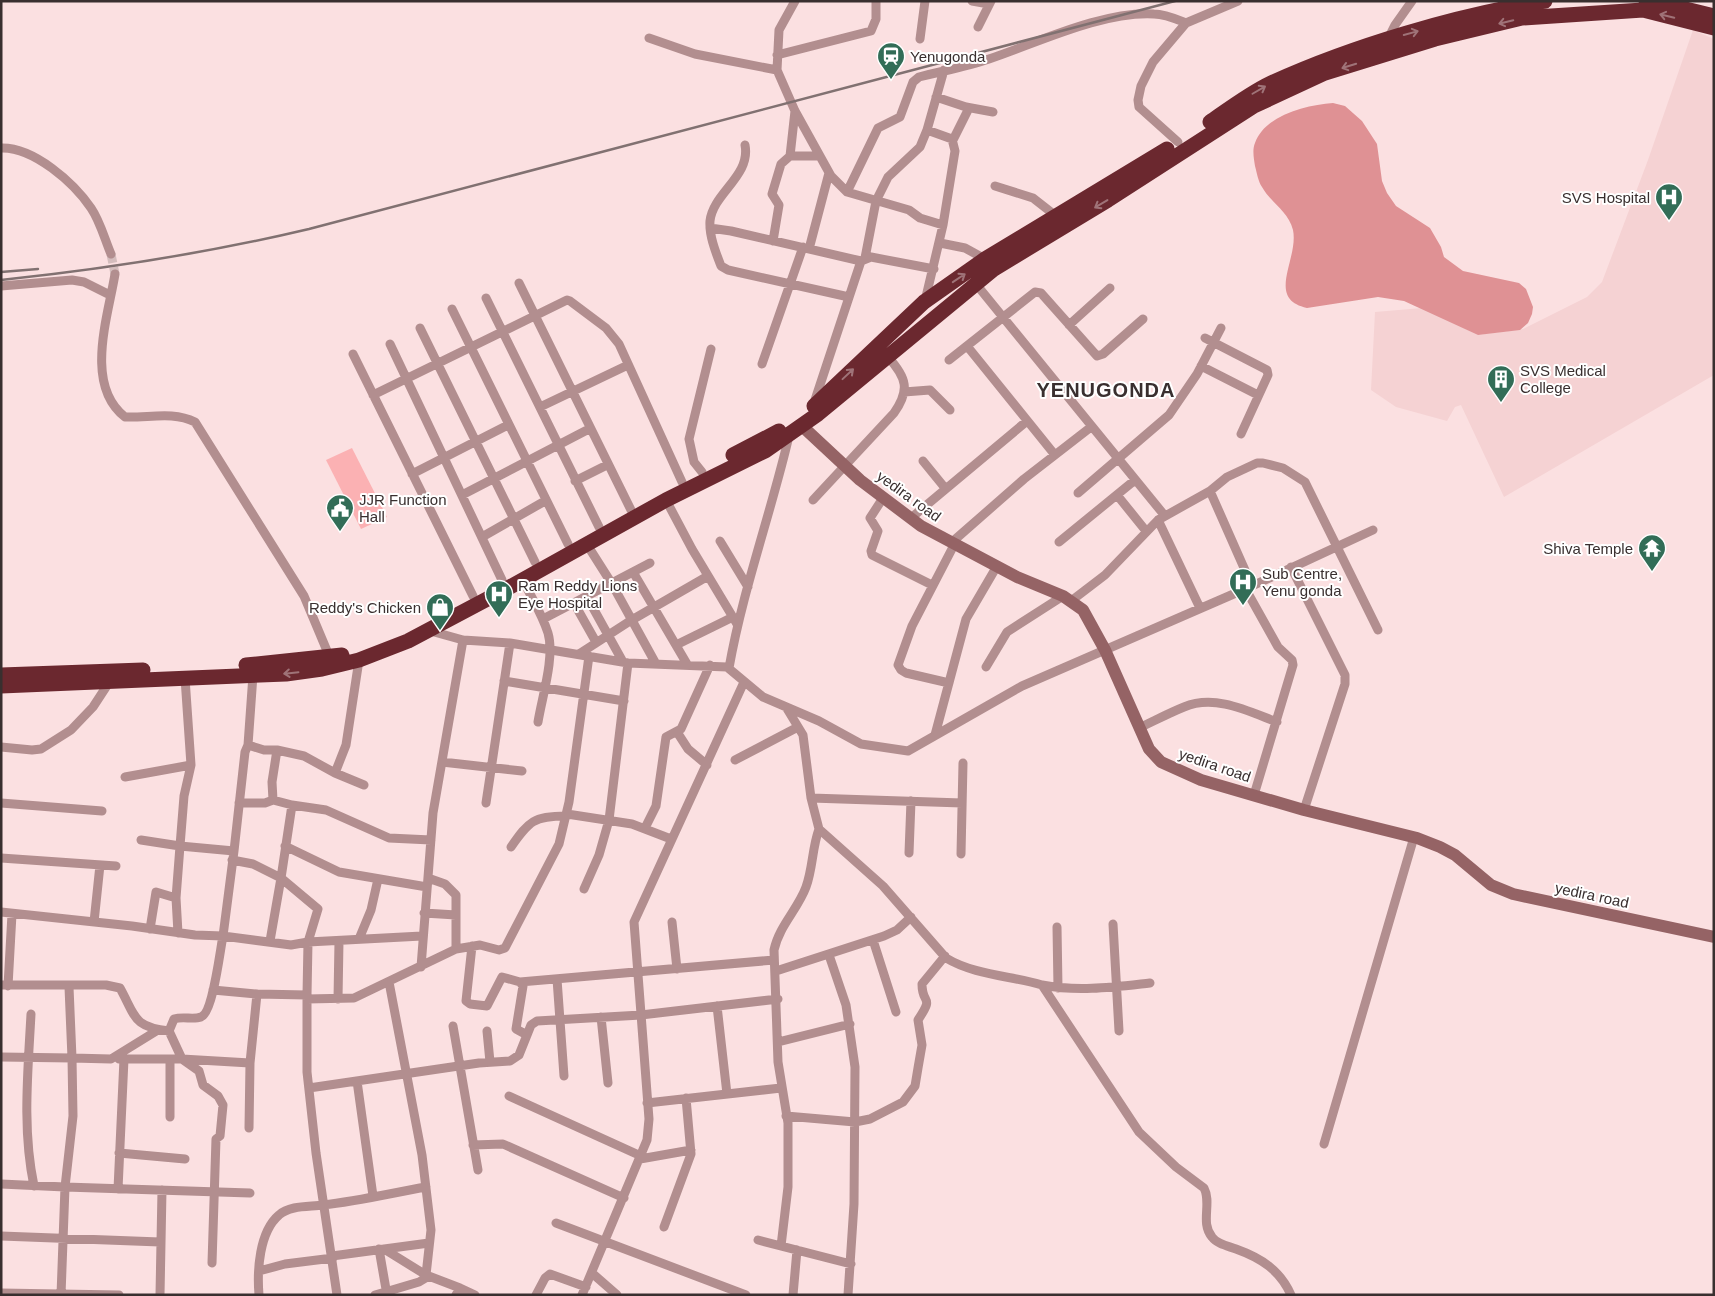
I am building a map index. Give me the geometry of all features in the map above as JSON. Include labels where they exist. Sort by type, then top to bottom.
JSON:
[{"type":"highway","points":[[1,676],[262,665],[330,658],[375,647],[796,422],[924,302],[985,259],[1178,142],[1271,83],[1388,40],[1507,7],[1545,1]]},
{"type":"highway","points":[[1646,1],[1714,16]]},
{"type":"highway","points":[[1,686],[253,675],[322,670],[359,660],[408,641],[523,580],[586,543],[666,500],[757,455],[789,436],[1003,264],[1108,200],[1254,106],[1325,73],[1435,39],[1522,18],[1644,10],[1714,28]]},
{"type":"main road","name":"yedira road","points":[[802,426],[844,466],[911,518],[953,544],[1067,598],[1083,610],[1105,650],[1149,749],[1162,762],[1201,780],[1304,810],[1414,837],[1455,855],[1491,885],[1513,894],[1714,938]]},
{"type":"street","points":[[795,1],[779,30],[777,70],[794,111],[829,172],[847,192],[909,210],[920,218],[943,225]]},
{"type":"street","points":[[777,55],[872,31],[876,19],[876,1]]},
{"type":"street","points":[[920,39],[925,1]]},
{"type":"street","points":[[972,1],[990,2],[978,28]]},
{"type":"street","points":[[1178,142],[1142,110],[1138,100],[1141,86],[1153,62],[1186,24],[1238,1]]},
{"type":"street","points":[[1388,40],[1394,25],[1412,1]]},
{"type":"street","points":[[847,192],[878,128],[900,117],[915,79],[987,60],[1050,37],[1111,19],[1153,14],[1165,15],[1186,24]]},
{"type":"street","points":[[649,38],[695,54],[777,70]]},
{"type":"street","points":[[812,408],[863,260],[876,201],[888,177],[920,147],[927,130],[944,70]]},
{"type":"street","points":[[936,97],[969,108],[994,112]]},
{"type":"street","points":[[924,302],[940,243],[955,151],[953,140],[969,108]]},
{"type":"street","points":[[790,156],[794,111]]},
{"type":"street","points":[[927,130],[953,140]]},
{"type":"street","points":[[745,145],[745,161],[713,210],[710,228],[721,266],[728,270],[850,297]]},
{"type":"street","points":[[1,148],[8,148],[33,157],[68,179],[92,210],[111,254]]},
{"type":"street","points":[[773,241],[779,205],[772,194],[781,164],[790,156],[820,156]]},
{"type":"street","points":[[762,364],[789,284],[806,248],[829,172]]},
{"type":"street","points":[[995,186],[1033,198],[1042,203],[1056,216]]},
{"type":"street","points":[[710,228],[863,260],[871,257],[934,269]]},
{"type":"street","points":[[940,243],[965,248],[985,259]]},
{"type":"street","points":[[115,274],[105,318],[103,370],[104,388],[108,399],[126,417],[185,416],[196,422],[304,596],[330,658]]},
{"type":"street","points":[[1,286],[72,280],[84,282],[110,295]]},
{"type":"street","points":[[519,283],[589,429],[631,510]]},
{"type":"street","points":[[976,284],[1001,318],[1135,480],[1162,518],[1200,608]]},
{"type":"street","points":[[1068,325],[1110,288]]},
{"type":"street","points":[[948,360],[1032,294],[1038,292],[1094,354],[1099,356],[1143,319]]},
{"type":"street","points":[[486,298],[504,331],[575,481],[599,527]]},
{"type":"street","points":[[373,395],[567,300],[573,302],[606,328],[619,344],[682,482]]},
{"type":"street","points":[[452,309],[568,544]]},
{"type":"street","points":[[420,328],[535,562]]},
{"type":"street","points":[[1078,493],[1169,415],[1201,366],[1209,340],[1221,328]]},
{"type":"street","points":[[1209,340],[1267,370],[1268,375],[1241,434]]},
{"type":"street","points":[[390,344],[502,580]]},
{"type":"street","points":[[967,346],[1055,455]]},
{"type":"street","points":[[702,472],[694,462],[689,439],[711,349]]},
{"type":"street","points":[[353,354],[473,596]]},
{"type":"street","points":[[813,500],[894,414],[902,402],[904,378],[900,370],[888,357]]},
{"type":"street","points":[[540,407],[628,365]]},
{"type":"street","points":[[1201,366],[1258,395]]},
{"type":"street","points":[[904,392],[930,390],[950,410]]},
{"type":"street","points":[[911,518],[1027,421]]},
{"type":"street","points":[[412,474],[508,425]]},
{"type":"street","points":[[949,683],[906,672],[901,670],[898,665],[912,626],[953,544],[1055,455],[1091,427]]},
{"type":"street","points":[[462,496],[589,429]]},
{"type":"street","points":[[729,668],[735,620],[748,586],[789,436]]},
{"type":"street","points":[[923,461],[945,488]]},
{"type":"street","points":[[986,667],[1007,632],[1105,576],[1146,532],[1162,518],[1210,491],[1227,477],[1257,463],[1274,464],[1284,468],[1305,482],[1378,630]]},
{"type":"street","points":[[575,481],[607,465]]},
{"type":"street","points":[[1059,542],[1135,480]]},
{"type":"street","points":[[1210,491],[1249,587],[1278,647],[1292,660],[1293,668],[1254,795]]},
{"type":"street","points":[[1116,495],[1146,532]]},
{"type":"street","points":[[883,498],[870,518],[878,530],[872,555],[932,585]]},
{"type":"street","points":[[666,500],[735,620]]},
{"type":"street","points":[[482,537],[546,501]]},
{"type":"street","points":[[427,630],[463,640],[510,643],[626,662],[710,665],[729,668],[763,697],[867,746],[908,751],[1015,689],[1073,661],[1105,650],[1373,530]]},
{"type":"street","points":[[720,540],[748,586]]},
{"type":"street","points":[[586,543],[612,584],[656,664]]},
{"type":"street","points":[[543,619],[650,563]]},
{"type":"street","points":[[935,735],[966,619],[997,566]]},
{"type":"street","points":[[1291,567],[1345,675],[1345,684],[1304,810]]},
{"type":"street","points":[[634,572],[687,664]]},
{"type":"street","points":[[579,654],[608,634],[708,576]]},
{"type":"street","points":[[523,580],[543,619],[548,634],[550,650],[538,722]]},
{"type":"street","points":[[584,889],[599,855],[610,820],[624,700],[626,662],[587,597]]},
{"type":"street","points":[[574,603],[596,642]]},
{"type":"street","points":[[676,645],[735,620]]},
{"type":"street","points":[[421,967],[433,813],[463,640]]},
{"type":"street","points":[[486,803],[510,643]]},
{"type":"street","points":[[213,990],[338,999],[354,998],[456,949],[472,946],[501,950],[505,948],[560,844],[566,815],[589,656]]},
{"type":"street","points":[[335,773],[346,745],[359,660]]},
{"type":"street","points":[[645,828],[656,806],[666,737],[677,732],[684,723],[710,665]]},
{"type":"street","points":[[212,1263],[216,1139],[220,1136],[223,1104],[218,1096],[203,1085],[199,1071],[182,1059],[169,1031],[174,1019],[203,1016],[210,1007],[223,936],[245,752],[248,745],[253,675]]},
{"type":"street","points":[[178,933],[176,898],[180,846],[184,796],[191,765],[186,678]]},
{"type":"street","points":[[1,747],[41,749],[71,730],[93,707],[110,681]]},
{"type":"street","points":[[504,681],[624,700]]},
{"type":"street","points":[[536,1295],[545,1278],[550,1274],[584,1291],[641,1157],[648,1132],[636,973],[634,929],[636,917],[744,682]]},
{"type":"street","points":[[1139,728],[1185,706],[1206,703],[1228,704],[1276,722]]},
{"type":"street","points":[[781,1246],[788,1187],[786,1116],[781,1088],[778,999],[774,960],[777,938],[806,889],[819,829],[811,798],[803,736],[786,707]]},
{"type":"street","points":[[735,760],[798,727]]},
{"type":"street","points":[[677,732],[688,749],[707,765]]},
{"type":"street","points":[[248,745],[264,750],[277,750],[304,756],[335,773],[364,785]]},
{"type":"street","points":[[273,800],[272,782],[277,750]]},
{"type":"street","points":[[442,762],[522,771]]},
{"type":"street","points":[[961,854],[963,764]]},
{"type":"street","points":[[125,777],[191,765]]},
{"type":"street","points":[[811,798],[962,803]]},
{"type":"street","points":[[239,802],[265,803],[273,800],[326,810],[389,838],[431,840]]},
{"type":"street","points":[[909,853],[911,801]]},
{"type":"street","points":[[1,803],[102,811]]},
{"type":"street","points":[[270,941],[292,805]]},
{"type":"street","points":[[511,847],[525,827],[534,819],[566,815],[610,820],[645,828],[671,839]]},
{"type":"street","points":[[819,829],[883,886],[945,956],[955,963],[1058,988],[1087,990],[1150,983]]},
{"type":"street","points":[[1324,1144],[1414,837]]},
{"type":"street","points":[[141,840],[233,855],[281,878],[318,909],[308,942],[309,1088],[337,1295]]},
{"type":"street","points":[[285,846],[339,872],[378,879],[441,882],[454,893],[456,898],[456,949]]},
{"type":"street","points":[[1,858],[116,866]]},
{"type":"street","points":[[94,922],[100,865]]},
{"type":"street","points":[[359,939],[371,910],[378,879]]},
{"type":"street","points":[[150,929],[156,892],[176,898]]},
{"type":"street","points":[[1,912],[128,925],[178,933],[270,941],[291,945],[308,942],[422,936]]},
{"type":"street","points":[[424,913],[456,915]]},
{"type":"street","points":[[12,914],[5,986],[69,987],[106,985],[120,988],[133,1014],[142,1026],[169,1031]]},
{"type":"street","points":[[776,971],[873,940],[897,930],[911,917]]},
{"type":"street","points":[[672,922],[677,969]]},
{"type":"street","points":[[1114,924],[1119,1031]]},
{"type":"street","points":[[1057,927],[1058,988]]},
{"type":"street","points":[[873,940],[896,1012]]},
{"type":"street","points":[[338,999],[339,941]]},
{"type":"street","points":[[472,946],[465,995],[466,1001],[470,1004],[487,1006],[502,977],[520,982],[774,960]]},
{"type":"street","points":[[829,954],[846,1005],[855,1067],[851,1264],[848,1295]]},
{"type":"street","points":[[786,1116],[855,1122],[870,1119],[903,1102],[915,1086],[922,1046],[918,1020],[927,1008],[928,1002],[922,984],[945,956]]},
{"type":"street","points":[[557,979],[564,1076]]},
{"type":"street","points":[[375,1295],[387,1294],[419,1282],[428,1275],[431,1230],[408,1074],[389,982]]},
{"type":"street","points":[[520,982],[523,986],[516,1029],[526,1035]]},
{"type":"street","points":[[1042,985],[1139,1132],[1176,1167],[1204,1188],[1207,1230],[1213,1240],[1240,1250],[1272,1268],[1284,1279],[1291,1295]]},
{"type":"street","points":[[61,1294],[65,1187],[73,1116],[69,987]]},
{"type":"street","points":[[249,1128],[250,1063],[257,994]]},
{"type":"street","points":[[309,1088],[514,1060],[534,1022],[640,1015],[778,999]]},
{"type":"street","points":[[717,1006],[727,1094]]},
{"type":"street","points":[[31,1014],[26,1128],[28,1159],[34,1186]]},
{"type":"street","points":[[601,1017],[608,1082]]},
{"type":"street","points":[[778,1042],[850,1024]]},
{"type":"street","points":[[454,1026],[478,1170]]},
{"type":"street","points":[[111,1059],[158,1030]]},
{"type":"street","points":[[487,1030],[490,1062]]},
{"type":"street","points":[[1,1057],[182,1059],[250,1063]]},
{"type":"street","points":[[118,1189],[124,1059]]},
{"type":"street","points":[[170,1059],[170,1117]]},
{"type":"street","points":[[357,1081],[373,1196]]},
{"type":"street","points":[[647,1103],[781,1088]]},
{"type":"street","points":[[509,1096],[641,1157],[692,1150]]},
{"type":"street","points":[[664,1227],[690,1161],[692,1150],[686,1098]]},
{"type":"street","points":[[474,1145],[492,1143],[511,1147],[624,1198]]},
{"type":"street","points":[[119,1153],[185,1159]]},
{"type":"street","points":[[1,1184],[250,1193]]},
{"type":"street","points":[[259,1295],[259,1270],[264,1240],[272,1222],[280,1214],[291,1209],[324,1206],[426,1187]]},
{"type":"street","points":[[160,1295],[162,1190]]},
{"type":"street","points":[[556,1223],[604,1243],[643,1255],[746,1295]]},
{"type":"street","points":[[1,1236],[160,1242]]},
{"type":"street","points":[[758,1240],[851,1264]]},
{"type":"street","points":[[259,1270],[285,1264],[430,1242]]},
{"type":"street","points":[[382,1249],[458,1291],[475,1295]]},
{"type":"street","points":[[382,1249],[387,1294]]},
{"type":"street","points":[[793,1295],[797,1250]]},
{"type":"street","points":[[592,1273],[617,1295]]},
{"type":"street","points":[[1,1292],[119,1295]]},
{"type":"shaded area","name":"SVS Hospital","points":[[1693,30],[1714,39],[1714,375],[1504,497],[1461,405],[1455,407],[1447,421],[1396,407],[1371,390],[1375,312],[1422,308],[1478,335],[1523,329],[1587,297],[1602,282],[1648,160]]},
{"type":"shaded area","points":[[1333,103],[1345,106],[1362,121],[1377,144],[1382,181],[1387,193],[1396,206],[1430,228],[1441,247],[1444,257],[1463,271],[1519,283],[1526,289],[1533,307],[1532,314],[1528,323],[1520,330],[1478,335],[1404,301],[1378,297],[1307,308],[1295,303],[1288,296],[1286,276],[1294,241],[1293,230],[1291,223],[1261,185],[1255,166],[1254,146],[1260,133],[1268,125],[1288,113],[1311,106]]},
{"type":"shaded area","points":[[352,448],[387,517],[361,529],[326,460]]},
{"type":"tunnel","points":[[111,254],[115,274]]},
{"type":"railway","points":[[1,280],[79,271],[156,259],[233,246],[309,229],[1175,1]]},
{"type":"railway","points":[[1,272],[38,269]]},
{"type":"place","name":"Yenugonda","points":[[891,80]]},
{"type":"place","name":"SVS Hospital","points":[[1669,221]]},
{"type":"place","name":"SVS Medical College","points":[[1501,403]]},
{"type":"place","name":"JJR Function Hall","points":[[340,532]]},
{"type":"place","name":"Shiva Temple","points":[[1652,572]]},
{"type":"place","name":"Sub Centre, Yenu gonda","points":[[1243,606]]},
{"type":"place","name":"Ram Reddy Lions Eye Hospital","points":[[499,618]]},
{"type":"place","name":"Reddy's Chicken","points":[[440,631]]},
{"type":"district","name":"YENUGONDA","points":[[1106,390]]}]
